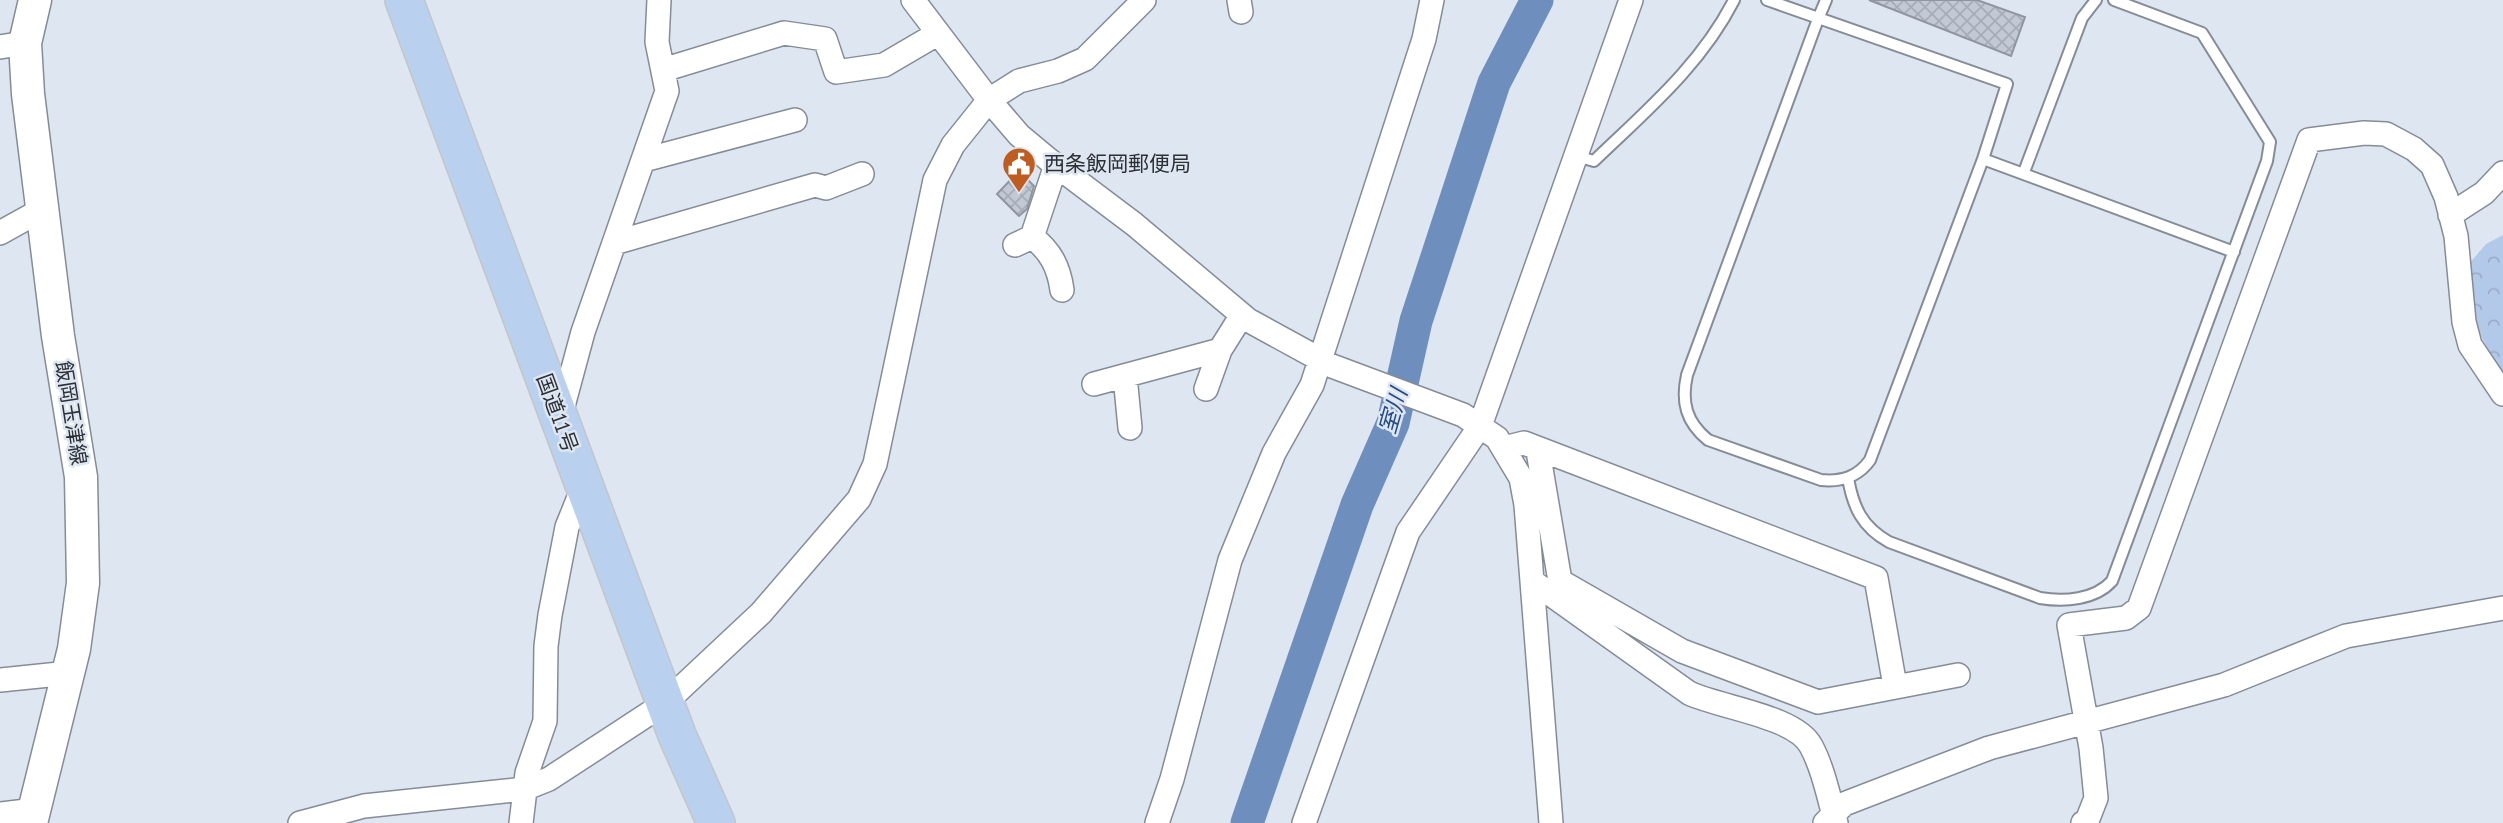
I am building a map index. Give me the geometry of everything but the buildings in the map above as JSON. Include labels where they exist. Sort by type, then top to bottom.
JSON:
[{"type":"highway","name":"国道11号","points":[[404,0],[665,702],[716,823]]},
{"type":"main road","name":"飯岡玉津線","points":[[33,817],[69,673],[83,583],[81,477],[58,336],[28,94],[13,45],[35,0]]},
{"type":"street","points":[[560,420],[583,332],[667,91],[657,42],[659,0]]},
{"type":"street","points":[[913,0],[937,34],[1019,135],[1134,224],[1242,315],[1325,362],[1471,420],[1497,438],[1521,478],[1551,823]]},
{"type":"street","points":[[300,823],[364,807],[524,789],[549,779],[665,702],[761,614],[859,499],[875,464],[891,399],[935,180],[953,145],[989,100],[1019,81],[1058,71],[1084,59],[1144,0]]},
{"type":"street","points":[[1157,823],[1172,779],[1230,560],[1274,453],[1325,362],[1420,52],[1432,0]]},
{"type":"street","points":[[1304,823],[1408,533],[1471,420],[1576,156],[1631,0]]},
{"type":"street","points":[[663,70],[794,32],[825,39],[836,72],[884,65],[937,34]]},
{"type":"street","points":[[644,160],[795,120]]},
{"type":"street","points":[[2083,823],[2087,821],[2096,798],[2087,724],[2069,625],[2126,618],[2139,608],[2309,140],[2364,133],[2386,134],[2414,149],[2432,165],[2456,236],[2464,322],[2470,345],[2503,394]]},
{"type":"street","points":[[1056,165],[1023,241],[1059,267],[1062,290]]},
{"type":"street","points":[[2450,215],[2475,200],[2503,173]]},
{"type":"street","points":[[614,243],[815,185],[826,188],[862,174]]},
{"type":"street","points":[[0,233],[43,209]]},
{"type":"street","points":[[1206,390],[1220,350],[1242,315]]},
{"type":"street","points":[[1094,384],[1220,350]]},
{"type":"street","points":[[1125,376],[1130,428]]},
{"type":"street","points":[[1504,448],[1524,443],[1538,451],[1876,578],[1895,685]]},
{"type":"street","points":[[1538,451],[1560,582],[1682,651],[1818,702],[1895,685],[1958,676]]},
{"type":"street","points":[[521,823],[524,789],[545,722],[546,646],[567,527],[584,485]]},
{"type":"street","points":[[1532,581],[1689,693],[1711,703],[1778,720],[1799,732],[1811,745],[1832,820]]},
{"type":"street","points":[[1832,820],[1844,804],[1989,748],[2087,724],[2224,685],[2346,636],[2503,608]]},
{"type":"street","points":[[0,680],[69,673]]},
{"type":"street","points":[[0,814],[33,817]]},
{"type":"lane","points":[[1576,156],[1594,161],[1694,64],[1720,28],[1734,0]]},
{"type":"lane","points":[[1767,0],[1818,19],[2007,84],[1983,159],[1870,460],[1862,472],[1848,478],[1821,480],[1708,440],[1695,430],[1688,418],[1684,398],[1687,375],[1818,19],[1826,0]]},
{"type":"lane","points":[[2024,172],[2082,18],[2096,0]]},
{"type":"lane","points":[[1848,478],[1856,512],[1878,536],[2040,598],[2058,601],[2104,590],[2119,568],[2267,161],[2270,142],[2266,131],[2202,33],[2114,0]]},
{"type":"lane","points":[[1983,159],[2234,251]]},
{"type":"green space","points":[[2503,235],[2503,373],[2485,344],[2476,322],[2468,265],[2486,244]]},
{"type":"waterway","name":"室川","points":[[1247,823],[1357,505],[1393,423],[1416,321],[1494,83],[1537,0]]},
{"type":"place","name":"西条飯岡郵便局","points":[[1019,194]]}]
